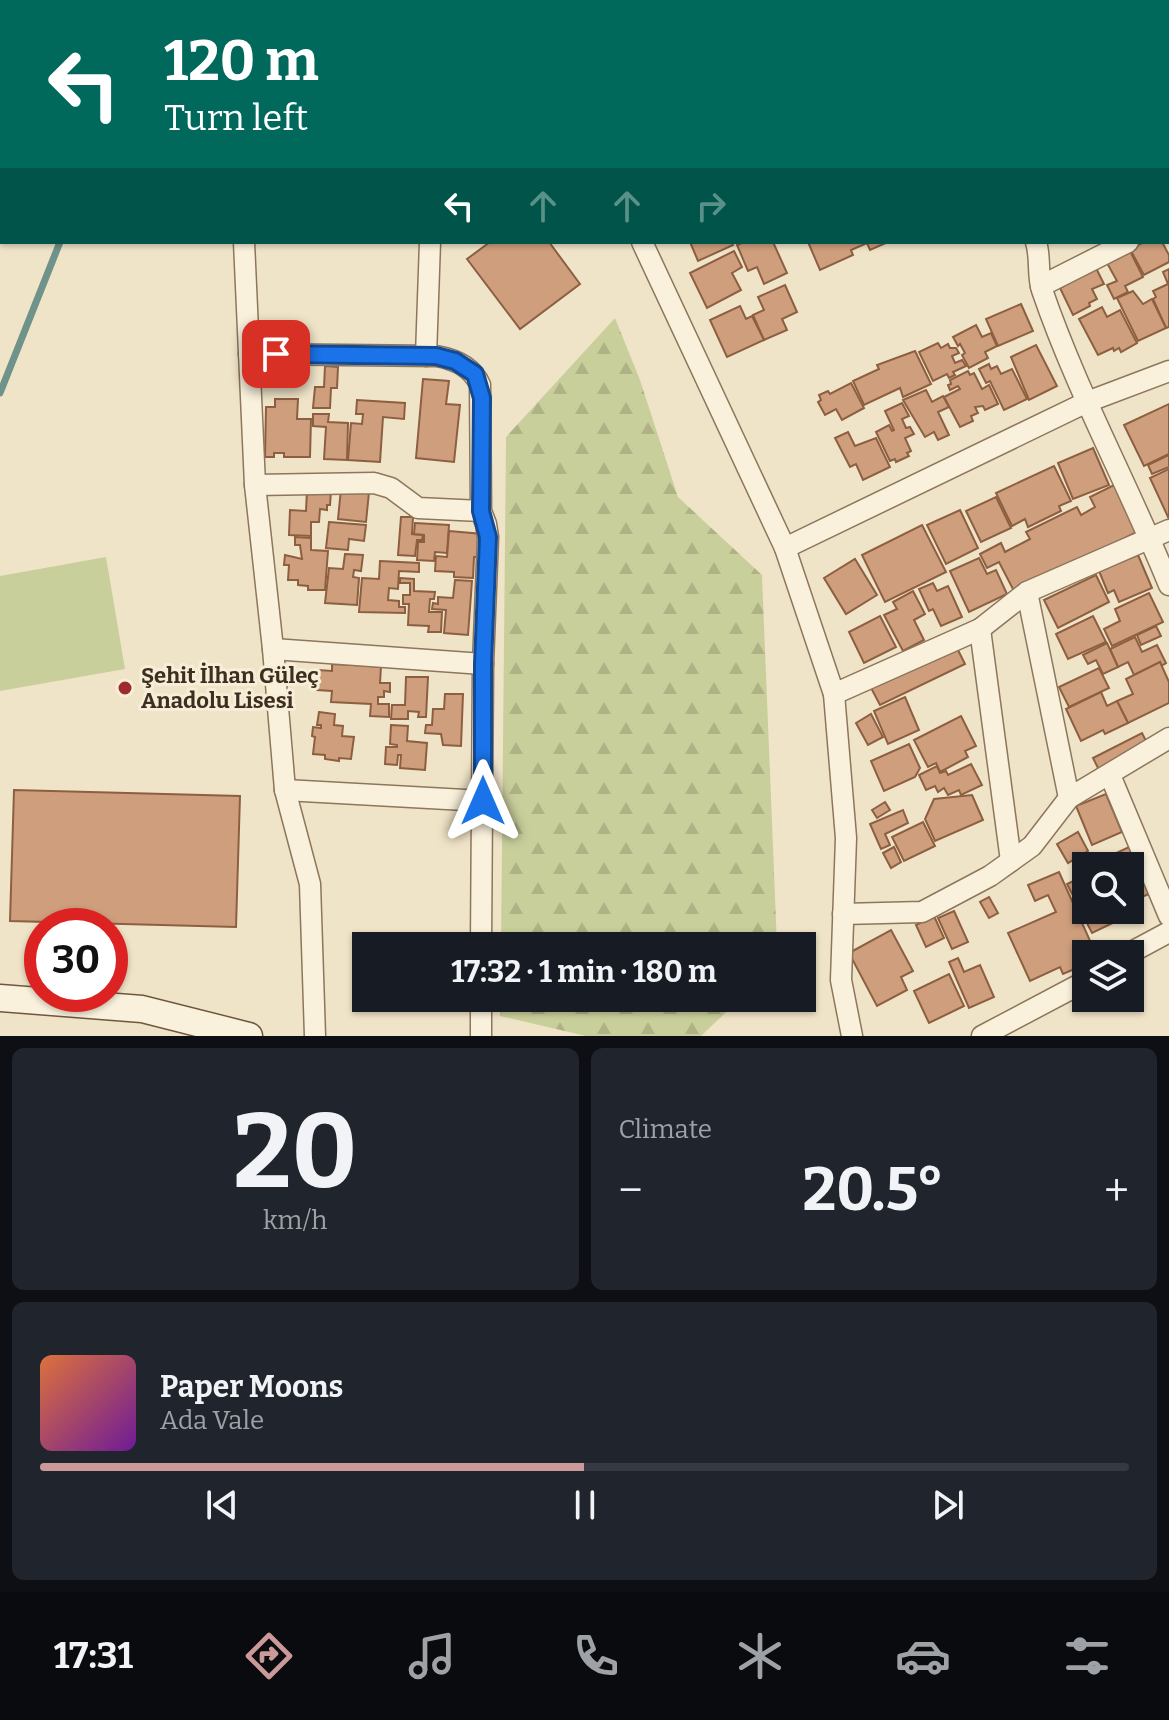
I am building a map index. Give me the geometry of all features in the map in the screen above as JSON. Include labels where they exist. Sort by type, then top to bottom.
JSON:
[{"type":"main road","points":[[0,998],[142,1009],[249,1036]]},
{"type":"street","points":[[244,244],[255,485],[285,790],[310,884],[315,1036]]},
{"type":"street","points":[[426,356],[430,244]]},
{"type":"street","points":[[643,244],[785,548],[834,694],[846,838],[841,980],[852,1036]]},
{"type":"street","points":[[1037,244],[1041,286],[1087,402],[1159,533],[1169,585]]},
{"type":"street","points":[[1041,286],[1124,244]]},
{"type":"street","points":[[249,354],[426,356],[455,361],[475,374],[480,385],[481,511],[488,537],[483,664],[481,932]]},
{"type":"street","points":[[785,548],[1087,402],[1169,371]]},
{"type":"street","points":[[255,485],[374,483],[391,488],[418,508],[481,511]]},
{"type":"street","points":[[834,694],[980,629],[1027,592],[1159,533]]},
{"type":"street","points":[[1027,592],[1069,798]]},
{"type":"street","points":[[980,629],[1011,861]]},
{"type":"street","points":[[273,649],[483,664]]},
{"type":"street","points":[[843,914],[922,912],[990,876],[1032,846],[1069,798],[1169,738]]},
{"type":"street","points":[[1110,775],[1169,916]]},
{"type":"street","points":[[285,790],[483,801]]},
{"type":"street","points":[[1144,945],[1169,932]]},
{"type":"street","points":[[982,1036],[1072,988]]},
{"type":"street","points":[[481,1012],[481,1036]]},
{"type":"green space","points":[[615,318],[640,380],[678,497],[762,575],[776,932],[501,932],[506,437]]},
{"type":"green space","points":[[106,557],[125,669],[0,691],[0,576]]},
{"type":"green space","points":[[500,1012],[726,1012],[701,1036],[586,1036],[500,1016]]},
{"type":"building","points":[[487,244],[550,244],[580,284],[520,329],[467,259]]},
{"type":"building","points":[[691,244],[733,245],[698,261]]},
{"type":"building","points":[[774,244],[787,273],[764,284],[757,267],[748,271],[737,245]]},
{"type":"building","points":[[809,244],[865,244],[851,250],[853,255],[820,270]]},
{"type":"building","points":[[867,244],[884,244],[870,250]]},
{"type":"building","points":[[1140,244],[1163,244],[1169,262],[1144,275],[1130,249]]},
{"type":"building","points":[[734,251],[742,267],[732,273],[741,290],[707,308],[690,273]]},
{"type":"building","points":[[1130,251],[1143,277],[1125,286],[1128,292],[1114,299],[1107,285],[1117,281],[1107,263]]},
{"type":"building","points":[[1095,266],[1104,284],[1092,289],[1097,299],[1089,303],[1090,306],[1073,315],[1060,288],[1064,286],[1062,282]]},
{"type":"building","points":[[1169,269],[1169,327],[1166,328],[1153,299],[1156,297],[1153,291],[1168,284],[1163,272]]},
{"type":"building","points":[[785,285],[797,312],[782,319],[787,330],[764,340],[753,315],[764,310],[758,297]]},
{"type":"building","points":[[1133,291],[1143,304],[1152,299],[1166,328],[1138,341],[1117,298]]},
{"type":"building","points":[[1021,304],[1033,331],[998,346],[986,319]]},
{"type":"building","points":[[740,306],[746,319],[752,316],[764,340],[727,357],[710,320]]},
{"type":"building","points":[[1102,307],[1107,317],[1120,310],[1137,343],[1121,352],[1119,348],[1114,351],[1113,348],[1098,355],[1079,319]]},
{"type":"building","points":[[976,325],[982,337],[991,333],[997,346],[985,352],[988,358],[969,368],[962,355],[965,353],[953,337]]},
{"type":"building","points":[[938,343],[941,348],[948,344],[950,348],[956,348],[959,353],[952,356],[955,363],[962,360],[966,366],[953,372],[955,375],[949,378],[947,374],[933,381],[919,352]]},
{"type":"building","points":[[1036,345],[1057,386],[1029,400],[1011,357]]},
{"type":"building","points":[[915,351],[931,384],[903,397],[900,388],[864,405],[853,381],[879,369],[877,365]]},
{"type":"building","points":[[989,364],[991,369],[997,366],[1001,374],[1012,369],[1027,399],[1004,410],[990,381],[986,383],[979,369]]},
{"type":"building","points":[[325,366],[338,367],[337,388],[331,388],[330,408],[313,408],[315,387],[324,387]]},
{"type":"building","points":[[968,371],[970,375],[974,373],[982,389],[989,385],[998,404],[985,410],[983,406],[975,407],[978,413],[971,416],[973,421],[960,427],[944,397],[960,389],[958,386],[950,390],[950,380]]},
{"type":"building","points":[[423,379],[449,381],[446,404],[460,405],[454,462],[416,458]]},
{"type":"building","points":[[851,383],[864,408],[842,420],[836,409],[825,415],[818,402],[821,400],[819,395],[828,391],[830,394]]},
{"type":"building","points":[[926,390],[932,402],[943,396],[949,407],[938,412],[949,435],[938,440],[934,432],[925,437],[903,400]]},
{"type":"building","points":[[275,399],[298,399],[297,419],[311,419],[310,457],[284,457],[284,453],[274,453],[274,457],[265,457],[266,407],[275,407]]},
{"type":"building","points":[[357,400],[405,403],[404,419],[383,417],[380,462],[348,460],[351,423],[362,424],[363,414],[356,414]]},
{"type":"building","points":[[902,403],[909,416],[902,419],[906,428],[910,427],[914,434],[905,438],[911,451],[907,453],[909,456],[896,462],[895,459],[890,461],[876,432],[889,425],[894,430],[885,411]]},
{"type":"building","points":[[1169,404],[1169,454],[1144,466],[1124,425]]},
{"type":"building","points":[[313,414],[329,414],[328,422],[348,423],[347,460],[324,459],[326,427],[313,426]]},
{"type":"building","points":[[848,432],[855,446],[876,438],[890,467],[863,480],[856,464],[850,467],[835,438]]},
{"type":"building","points":[[1093,448],[1109,485],[1073,499],[1058,463]]},
{"type":"building","points":[[1169,455],[1169,467],[1152,474],[1148,465]]},
{"type":"building","points":[[1054,466],[1071,501],[1059,506],[1061,511],[1028,527],[1025,519],[1012,526],[996,493]]},
{"type":"building","points":[[1169,469],[1169,519],[1150,478]]},
{"type":"building","points":[[1114,485],[1137,532],[1015,593],[999,562],[987,568],[980,554],[1001,543],[1005,552],[1030,539],[1026,532],[1077,507],[1081,515],[1095,507],[1090,497]]},
{"type":"building","points":[[341,489],[369,492],[366,522],[338,519]]},
{"type":"building","points":[[307,490],[331,491],[330,505],[327,505],[327,510],[320,509],[319,522],[311,522],[311,536],[289,535],[290,510],[306,511]]},
{"type":"building","points":[[996,497],[1011,528],[981,542],[966,511]]},
{"type":"building","points":[[960,510],[978,548],[946,564],[927,525]]},
{"type":"building","points":[[401,517],[413,517],[412,534],[423,535],[422,540],[417,540],[415,556],[398,555]]},
{"type":"building","points":[[329,522],[366,525],[364,541],[349,539],[348,550],[326,548]]},
{"type":"building","points":[[415,523],[449,525],[447,553],[435,552],[434,561],[417,560],[418,542],[424,542],[424,535],[414,534]]},
{"type":"building","points":[[922,525],[946,572],[885,602],[862,555]]},
{"type":"building","points":[[449,531],[483,534],[481,557],[474,557],[473,578],[454,577],[454,572],[435,571],[436,556],[447,557]]},
{"type":"building","points":[[295,537],[311,538],[311,550],[328,551],[325,590],[308,590],[308,586],[298,585],[298,580],[288,580],[289,565],[284,565],[285,555],[302,559],[300,545],[295,545]]},
{"type":"building","points":[[345,554],[363,555],[361,571],[354,570],[353,577],[359,578],[357,605],[325,603],[329,568],[343,569]]},
{"type":"building","points":[[1138,555],[1152,588],[1119,602],[1114,590],[1108,593],[1099,571]]},
{"type":"building","points":[[979,558],[987,574],[996,570],[1007,594],[969,612],[950,571]]},
{"type":"building","points":[[855,559],[877,595],[846,614],[824,578]]},
{"type":"building","points":[[380,561],[419,563],[419,572],[399,571],[398,589],[389,588],[388,600],[399,601],[399,607],[405,607],[405,613],[359,612],[362,578],[379,579]]},
{"type":"building","points":[[1096,575],[1109,602],[1058,628],[1044,600]]},
{"type":"building","points":[[400,578],[414,579],[414,591],[435,592],[434,599],[430,599],[429,612],[442,612],[441,632],[428,632],[429,626],[408,625],[409,604],[403,604],[403,595],[410,595],[410,583],[400,583]]},
{"type":"building","points":[[455,580],[472,581],[468,635],[444,633],[446,610],[432,609],[433,603],[438,604],[438,597],[453,598]]},
{"type":"building","points":[[933,583],[937,591],[948,586],[962,617],[941,626],[933,609],[929,611],[919,589]]},
{"type":"building","points":[[913,591],[925,614],[914,620],[924,640],[903,651],[884,615],[897,609],[893,602]]},
{"type":"building","points":[[1149,593],[1163,622],[1112,646],[1104,629],[1120,621],[1115,609]]},
{"type":"building","points":[[880,616],[896,647],[864,663],[849,632]]},
{"type":"building","points":[[1093,616],[1106,642],[1068,659],[1056,634]]},
{"type":"building","points":[[1156,626],[1161,636],[1141,645],[1137,635]]},
{"type":"building","points":[[1135,637],[1142,652],[1157,645],[1166,663],[1161,666],[1160,662],[1134,675],[1128,662],[1118,667],[1110,649]]},
{"type":"building","points":[[1107,643],[1118,667],[1103,674],[1096,660],[1088,664],[1083,655]]},
{"type":"building","points":[[955,644],[965,664],[880,705],[870,686]]},
{"type":"building","points":[[1160,662],[1169,682],[1169,703],[1128,723],[1117,701],[1133,694],[1126,679]]},
{"type":"building","points":[[332,664],[381,666],[380,683],[390,683],[390,692],[384,691],[384,697],[378,697],[378,704],[389,704],[389,717],[370,716],[371,704],[331,702],[332,691],[317,690],[318,670],[332,671]]},
{"type":"building","points":[[1099,668],[1109,688],[1069,707],[1059,687]]},
{"type":"building","points":[[406,677],[428,677],[426,717],[418,717],[419,712],[408,711],[408,719],[391,719],[392,705],[405,705]]},
{"type":"building","points":[[1101,692],[1107,706],[1117,701],[1128,723],[1105,734],[1103,730],[1081,741],[1066,709]]},
{"type":"building","points":[[445,694],[463,694],[461,746],[443,745],[441,734],[425,733],[426,725],[432,725],[433,709],[444,709]]},
{"type":"building","points":[[905,697],[919,730],[888,744],[874,711]]},
{"type":"building","points":[[319,712],[335,714],[334,725],[343,726],[342,736],[354,737],[351,759],[339,758],[339,761],[313,754],[313,727],[321,728],[317,725]]},
{"type":"building","points":[[871,714],[883,737],[868,745],[856,723]]},
{"type":"building","points":[[961,716],[976,746],[965,751],[968,757],[940,772],[936,763],[928,767],[914,740]]},
{"type":"building","points":[[391,725],[408,726],[407,741],[427,743],[425,770],[400,768],[401,755],[398,755],[397,765],[385,764],[386,747],[397,747],[390,744]]},
{"type":"building","points":[[1142,733],[1149,747],[1100,772],[1093,758]]},
{"type":"building","points":[[909,744],[920,768],[915,777],[884,791],[871,761]]},
{"type":"building","points":[[971,764],[982,785],[961,795],[959,790],[948,795],[944,788],[938,792],[935,786],[926,790],[919,775],[937,766],[940,773],[946,771],[948,775]]},
{"type":"building","points":[[14,790],[240,796],[236,927],[128,924],[128,908],[24,908],[24,921],[10,921]]},
{"type":"building","points":[[1106,794],[1122,832],[1092,845],[1076,806]]},
{"type":"building","points":[[972,795],[983,820],[935,841],[925,819],[934,799]]},
{"type":"building","points":[[885,802],[890,810],[877,818],[872,810]]},
{"type":"building","points":[[903,810],[908,823],[885,834],[890,845],[881,849],[870,824]]},
{"type":"building","points":[[923,822],[935,846],[904,861],[892,837]]},
{"type":"building","points":[[1078,832],[1088,851],[1072,852],[1072,861],[1068,863],[1057,844]]},
{"type":"building","points":[[894,847],[901,862],[891,868],[883,853]]},
{"type":"building","points":[[1059,872],[1072,901],[1072,924],[1082,924],[1090,940],[1072,940],[1072,970],[1063,974],[1060,967],[1030,981],[1008,933],[1056,912],[1048,895],[1035,901],[1028,885]]},
{"type":"building","points":[[989,897],[998,913],[989,918],[980,902]]},
{"type":"building","points":[[954,911],[968,942],[952,949],[938,918]]},
{"type":"building","points":[[934,916],[944,938],[926,947],[916,925]]},
{"type":"building","points":[[1087,924],[1111,924],[1092,933]]},
{"type":"building","points":[[891,930],[913,971],[901,977],[907,990],[877,1006],[849,953]]},
{"type":"building","points":[[958,958],[964,972],[980,965],[994,997],[969,1008],[949,962]]},
{"type":"building","points":[[949,974],[964,1006],[929,1023],[914,991]]},
{"type":"waterway","points":[[0,393],[59,244]]},
{"type":"place","name":"Şehit İlhan Güleç Anadolu Lisesi","points":[[125,688]]},
{"type":"route","points":[[276,354],[436,356],[455,361],[475,374],[482,398],[481,511],[488,537],[483,664],[483,801]]}]
